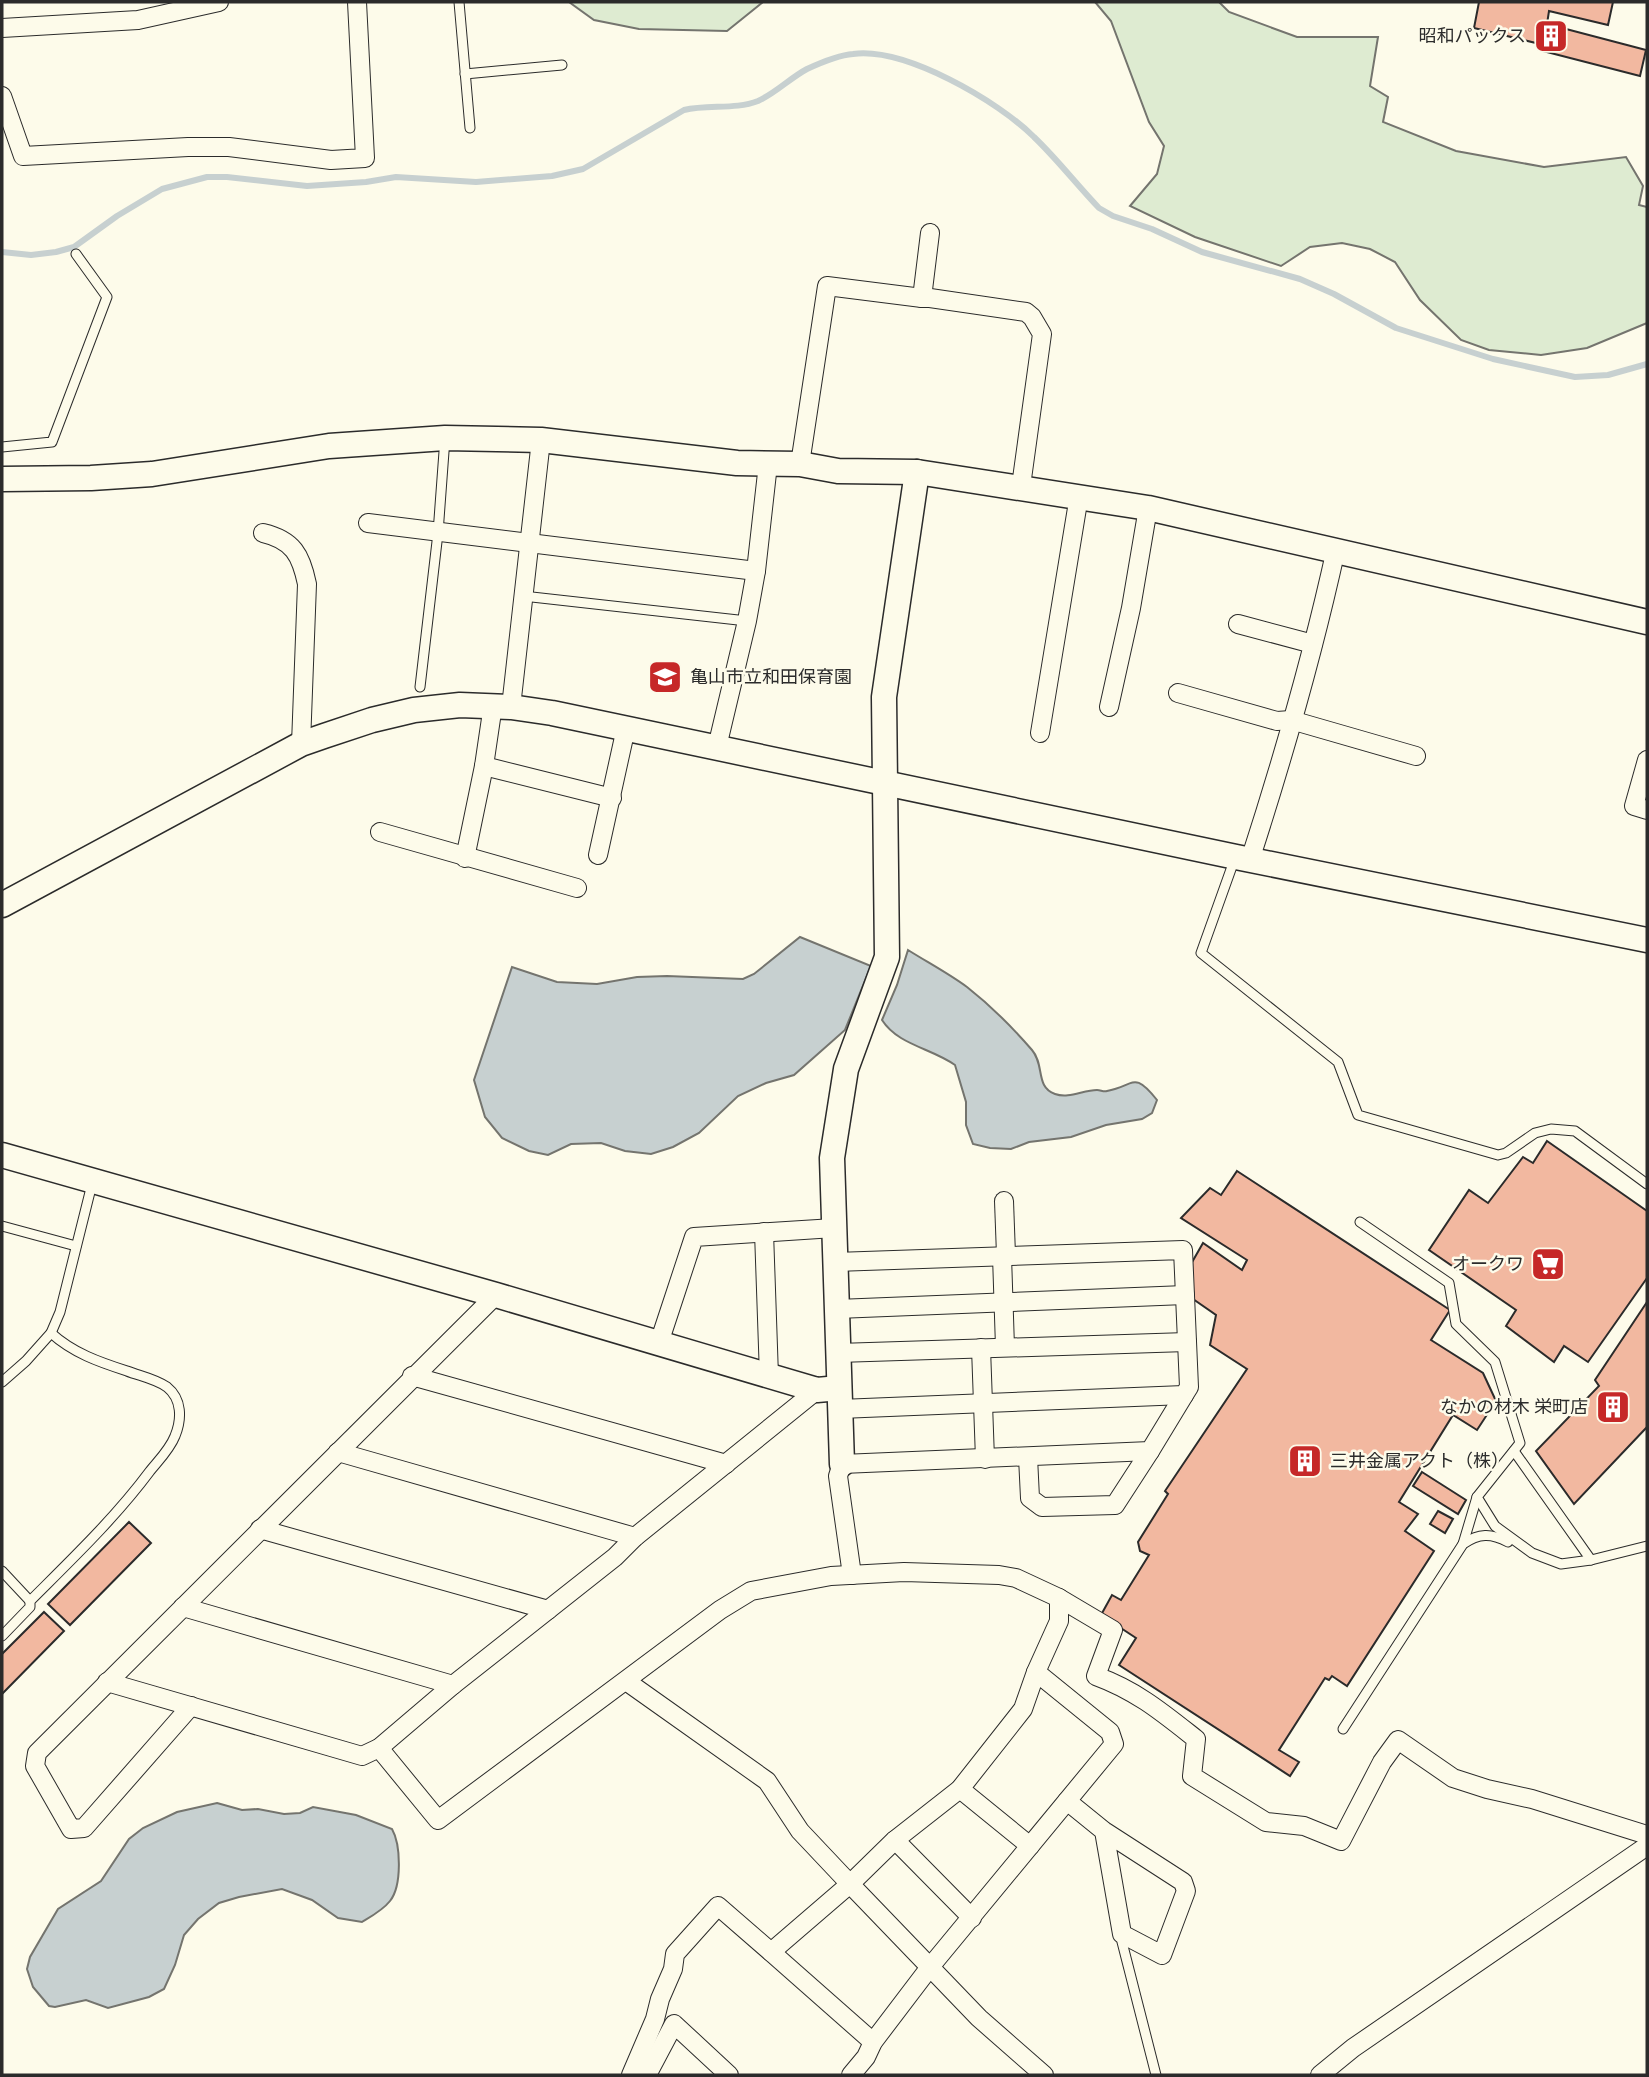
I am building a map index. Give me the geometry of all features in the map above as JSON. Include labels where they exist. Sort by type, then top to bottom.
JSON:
[{"type":"street","points":[[2,28],[138,20],[219,2]]},
{"type":"street","points":[[2,96],[23,156],[229,147],[331,160],[365,158],[357,2]]},
{"type":"street","points":[[922,299],[930,233]]},
{"type":"street","points":[[800,464],[827,286],[1026,312],[1042,334],[1021,486]]},
{"type":"street","points":[[2,479],[152,474],[329,446],[446,438],[541,440],[768,464],[800,464],[838,471],[917,472],[1021,486],[1148,508],[1647,622]]},
{"type":"street","points":[[465,858],[484,766],[502,706],[523,596],[541,440]]},
{"type":"street","points":[[717,747],[747,621],[768,464]]},
{"type":"street","points":[[852,1574],[838,1476],[842,1464],[832,1396],[838,1353],[832,1158],[844,1081],[887,957],[884,697],[917,472]]},
{"type":"street","points":[[1040,733],[1079,496]]},
{"type":"street","points":[[1110,707],[1148,508]]},
{"type":"street","points":[[368,523],[755,571]]},
{"type":"street","points":[[263,533],[280,537],[296,552],[304,568],[307,584],[301,744]]},
{"type":"street","points":[[1243,858],[1286,745],[1335,549]]},
{"type":"street","points":[[1238,624],[1313,644]]},
{"type":"street","points":[[1178,693],[1277,721],[1291,720],[1416,756]]},
{"type":"street","points":[[2,905],[301,744],[372,720],[414,710],[460,705],[502,706],[626,728],[1647,940]]},
{"type":"street","points":[[598,855],[626,728]]},
{"type":"street","points":[[1647,760],[1634,806],[1647,810]]},
{"type":"street","points":[[484,766],[611,798]]},
{"type":"street","points":[[380,832],[578,888]]},
{"type":"street","points":[[2,1155],[496,1295],[832,1396],[983,1403],[1184,1395]]},
{"type":"street","points":[[1004,1201],[1004,1347]]},
{"type":"street","points":[[659,1343],[694,1237],[834,1228]]},
{"type":"street","points":[[764,1232],[769,1376]]},
{"type":"street","points":[[835,1262],[1183,1250],[1189,1387],[1115,1505],[1042,1507],[1030,1498],[1028,1457]]},
{"type":"street","points":[[191,1706],[83,1828],[71,1829],[35,1766],[37,1753],[496,1295]]},
{"type":"street","points":[[837,1309],[1185,1296]]},
{"type":"street","points":[[838,1353],[1187,1342]]},
{"type":"street","points":[[981,1348],[985,1459]]},
{"type":"street","points":[[412,1377],[726,1464]]},
{"type":"street","points":[[107,1682],[362,1756],[379,1748],[726,1464],[832,1396]]},
{"type":"street","points":[[842,1464],[1150,1451]]},
{"type":"street","points":[[338,1452],[635,1537]]},
{"type":"street","points":[[260,1529],[548,1610]]},
{"type":"street","points":[[379,1748],[438,1820],[720,1610],[751,1591],[852,1574],[999,1575],[1016,1578],[1059,1598],[1113,1630],[1097,1676],[1123,1686],[1145,1699],[1196,1739],[1192,1776],[1266,1822],[1304,1826],[1341,1841],[1382,1762],[1398,1740],[1453,1779],[1532,1798],[1647,1835]]},
{"type":"street","points":[[771,1952],[850,1884],[895,1840],[960,1789],[1023,1709],[1059,1621],[1059,1598]]},
{"type":"street","points":[[183,1607],[453,1685]]},
{"type":"street","points":[[851,2075],[930,1967],[1114,1744],[1110,1732],[1036,1672]]},
{"type":"street","points":[[626,1681],[767,1781],[800,1831],[979,2018],[1037,2072]]},
{"type":"street","points":[[960,1789],[1030,1846]]},
{"type":"street","points":[[1067,1801],[1104,1831],[1183,1882],[1186,1891],[1162,1955],[1122,1934],[1104,1831]]},
{"type":"street","points":[[895,1840],[972,1918]]},
{"type":"street","points":[[1320,2075],[1353,2048],[1647,1846]]},
{"type":"street","points":[[631,2075],[655,2019],[676,1954],[718,1906],[873,2042]]},
{"type":"street","points":[[647,2075],[674,2024],[729,2075]]},
{"type":"lane","points":[[459,2],[470,128]]},
{"type":"lane","points":[[465,74],[562,65]]},
{"type":"lane","points":[[2,447],[52,442],[107,298],[76,254]]},
{"type":"lane","points":[[420,687],[446,438]]},
{"type":"lane","points":[[523,596],[747,621]]},
{"type":"lane","points":[[1243,858],[1201,953],[1338,1062],[1357,1115],[1498,1156],[1535,1133],[1551,1129],[1575,1131],[1647,1184]]},
{"type":"lane","points":[[2,1382],[26,1362],[51,1333],[60,1312],[92,1182]]},
{"type":"lane","points":[[1343,1729],[1463,1544],[1476,1497],[1520,1443],[1495,1362],[1456,1324],[1450,1283],[1360,1222]]},
{"type":"lane","points":[[2,1226],[76,1247]]},
{"type":"lane","points":[[30,1601],[102,1528],[144,1479],[174,1438],[179,1417],[178,1399],[168,1387],[96,1361],[51,1333]]},
{"type":"lane","points":[[1514,1451],[1591,1560]]},
{"type":"lane","points":[[1476,1497],[1495,1527],[1532,1553]]},
{"type":"lane","points":[[1463,1544],[1476,1535],[1495,1535],[1561,1564],[1591,1560],[1647,1546]]},
{"type":"lane","points":[[2,1572],[30,1601],[30,1607],[2,1636]]},
{"type":"lane","points":[[1122,1934],[1156,2075]]},
{"type":"green space","points":[[569,2],[763,2],[727,31],[639,29],[594,20]]},
{"type":"green space","points":[[1095,2],[1219,2],[1229,12],[1297,37],[1378,37],[1370,86],[1388,97],[1383,122],[1456,151],[1544,167],[1626,157],[1643,186],[1639,205],[1647,207],[1647,323],[1587,348],[1541,355],[1489,350],[1461,340],[1420,300],[1395,262],[1370,249],[1342,243],[1310,247],[1281,266],[1195,237],[1130,206],[1157,174],[1164,146],[1149,122],[1111,21]]},
{"type":"shaded area","points":[[800,937],[871,966],[845,1030],[794,1075],[766,1083],[738,1096],[699,1133],[673,1147],[651,1154],[625,1151],[601,1143],[571,1144],[548,1155],[529,1151],[502,1138],[485,1117],[474,1080],[512,967],[557,982],[597,984],[637,977],[667,976],[743,979],[754,974]]},
{"type":"shaded area","points":[[908,950],[967,987],[1001,1017],[1036,1056],[1042,1081],[1049,1091],[1066,1095],[1092,1090],[1107,1091],[1134,1082],[1143,1085],[1157,1100],[1152,1113],[1142,1119],[1106,1125],[1071,1137],[1029,1142],[1011,1149],[973,1144],[966,1125],[966,1102],[955,1065],[906,1041],[882,1020]]},
{"type":"shaded area","points":[[217,1803],[242,1810],[258,1809],[284,1814],[300,1813],[313,1807],[356,1815],[392,1829],[399,1865],[394,1894],[384,1907],[362,1922],[338,1918],[312,1900],[282,1889],[219,1903],[198,1919],[184,1935],[164,1989],[149,1997],[108,2008],[86,2000],[49,2006],[33,1987],[27,1969],[30,1957],[58,1909],[101,1881],[129,1839],[143,1828],[177,1812]]},
{"type":"building","name":"昭和パックス","points":[[1479,2],[1613,2],[1608,25],[1549,11],[1547,24],[1646,50],[1640,76],[1539,50],[1540,44],[1474,28]]},
{"type":"building","name":"オークワ","points":[[1547,1141],[1647,1211],[1647,1278],[1588,1362],[1564,1346],[1554,1362],[1506,1326],[1516,1310],[1429,1250],[1469,1190],[1488,1203],[1523,1157],[1533,1163]]},
{"type":"building","name":"三井金属アクト（株）","points":[[1237,1171],[1450,1310],[1431,1340],[1483,1373],[1496,1401],[1477,1430],[1453,1415],[1399,1502],[1418,1514],[1405,1531],[1434,1551],[1347,1686],[1332,1676],[1329,1680],[1325,1678],[1279,1750],[1299,1762],[1290,1776],[1119,1665],[1136,1638],[1101,1615],[1112,1595],[1121,1600],[1149,1555],[1140,1551],[1138,1542],[1168,1494],[1165,1491],[1247,1369],[1210,1345],[1216,1315],[1193,1299],[1191,1264],[1203,1243],[1242,1270],[1247,1260],[1181,1218],[1210,1188],[1221,1195]]},
{"type":"building","name":"なかの材木 栄町店","points":[[1647,1302],[1647,1427],[1574,1504],[1536,1451],[1599,1386],[1595,1380]]},
{"type":"building","points":[[1422,1472],[1466,1500],[1458,1514],[1413,1486]]},
{"type":"building","points":[[1438,1511],[1453,1519],[1445,1533],[1430,1524]]},
{"type":"building","points":[[129,1522],[151,1543],[70,1625],[48,1604]]},
{"type":"building","points":[[44,1612],[64,1631],[2,1694],[2,1654]]},
{"type":"waterway","points":[[2,252],[31,255],[74,247],[117,216],[162,189],[207,177],[307,186],[396,177],[476,182],[552,176],[583,169],[684,110],[749,104],[765,98],[807,69],[824,62],[853,54],[874,54],[924,68],[975,93],[1034,137],[1099,208],[1202,252],[1300,279],[1396,328],[1493,359],[1575,377],[1608,375],[1647,364]]},
{"type":"place","name":"昭和パックス","points":[[1551,36]]},
{"type":"place","name":"亀山市立和田保育園","points":[[665,677]]},
{"type":"place","name":"オークワ","points":[[1548,1264]]},
{"type":"place","name":"なかの材木 栄町店","points":[[1613,1407]]},
{"type":"place","name":"三井金属アクト（株）","points":[[1305,1461]]}]
